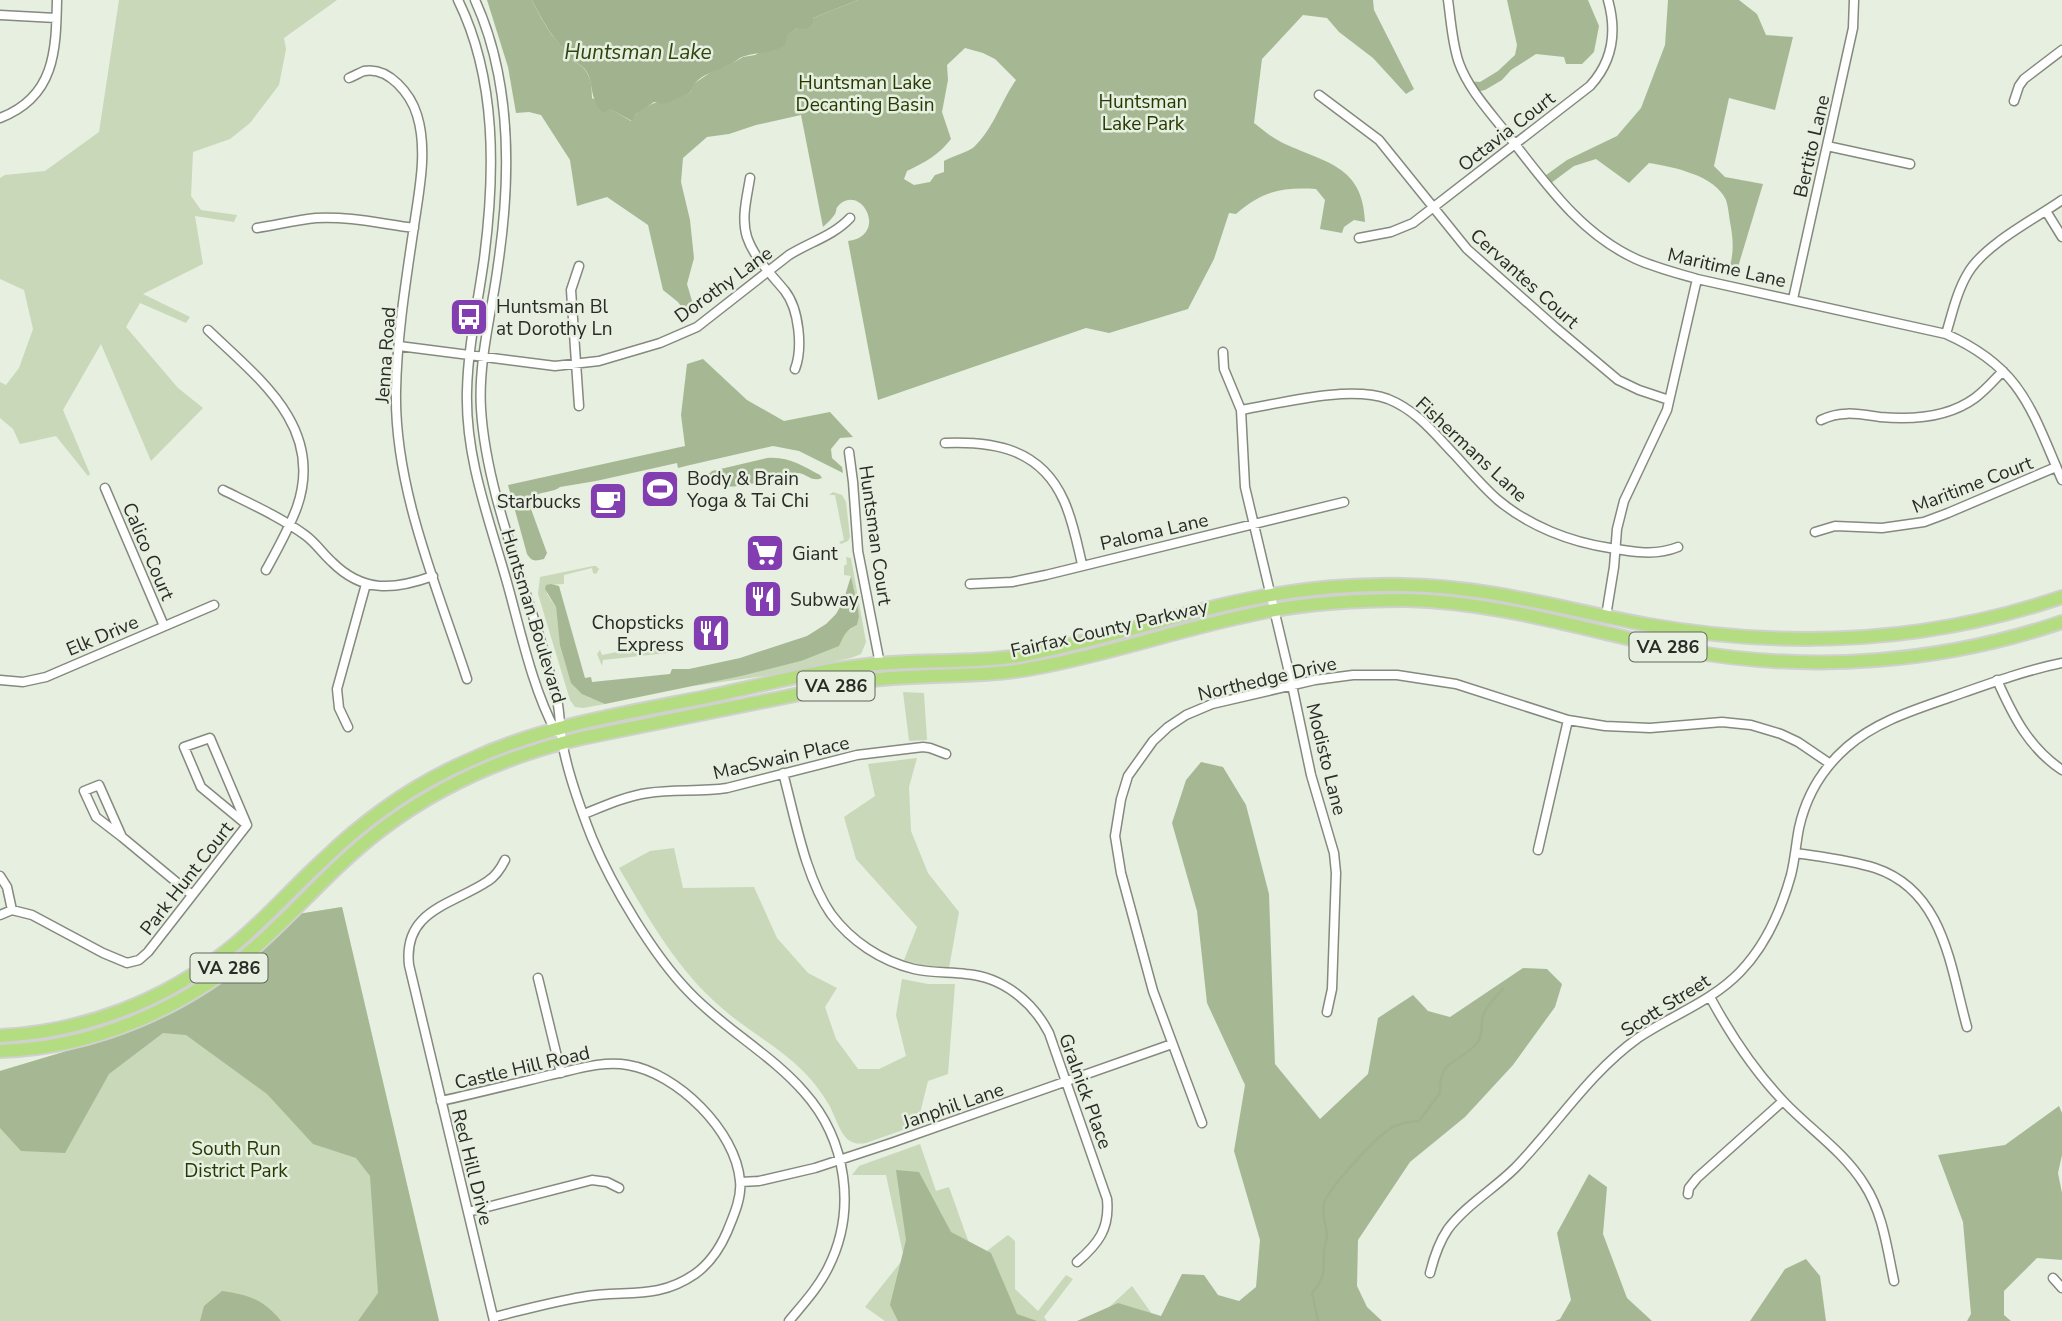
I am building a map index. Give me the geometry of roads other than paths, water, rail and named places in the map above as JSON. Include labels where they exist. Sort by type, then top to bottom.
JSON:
[{"type":"highway","name":"Fairfax County Parkway","points":[[0,1036],[38,1032],[86,1022],[131,1007],[169,989],[231,948],[335,848],[386,807],[456,766],[499,747],[557,728],[832,671],[880,664],[987,660],[1031,654],[1215,607],[1270,595],[1336,587],[1424,585],[1492,592],[1673,629],[1722,635],[1812,640],[1912,633],[2014,612],[2062,597]]},
{"type":"highway","points":[[2014,612],[2062,591]]},
{"type":"highway","name":"Fairfax County Parkway","points":[[0,1051],[49,1046],[97,1035],[178,1002],[241,959],[345,860],[398,818],[440,792],[480,772],[562,743],[864,681],[992,674],[1037,668],[1274,610],[1364,601],[1453,603],[1517,612],[1698,652],[1797,663],[1863,662],[1929,654],[1991,642],[2062,622]]},
{"type":"street","points":[[0,118],[23,106],[37,92],[47,76],[53,60],[57,0]]},
{"type":"street","name":"Huntsman Boulevard","points":[[458,0],[470,27],[480,62],[489,143],[487,228],[469,355],[467,414],[479,490],[541,699],[557,728],[592,839],[610,875],[667,967],[704,1007],[804,1091],[826,1122],[841,1159],[843,1222],[835,1252],[816,1287],[789,1321]]},
{"type":"street","name":"Huntsman Boulevard","points":[[475,0],[484,22],[499,79],[505,175],[499,261],[484,357],[481,411],[494,486],[559,707],[557,728]]},
{"type":"street","name":"Maritime Lane","points":[[1448,0],[1455,49],[1463,73],[1472,88],[1558,199],[1601,240],[1638,260],[1697,279],[1946,334],[1980,352],[2003,371],[2025,398],[2062,480]]},
{"type":"street","name":"Octavia Court","points":[[1359,238],[1401,229],[1434,208],[1584,92],[1602,70],[1610,52],[1613,20],[1608,0]]},
{"type":"street","name":"Bertito Lane","points":[[1793,299],[1853,28],[1854,0]]},
{"type":"street","points":[[0,15],[56,18]]},
{"type":"street","points":[[2014,100],[2024,79],[2062,50]]},
{"type":"street","name":"Jenna Road","points":[[349,78],[365,71],[379,72],[402,88],[415,108],[420,127],[422,159],[419,195],[399,346],[396,390],[399,448],[410,501],[467,679]]},
{"type":"street","name":"Cervantes Court","points":[[1319,95],[1379,140],[1467,249],[1608,373],[1629,387],[1669,400]]},
{"type":"street","points":[[1827,146],[1910,164]]},
{"type":"street","points":[[750,178],[744,219],[745,231],[752,249],[787,294],[793,308],[800,345],[795,369]]},
{"type":"street","points":[[1946,334],[1964,282],[1976,262],[1993,247],[2062,200]]},
{"type":"street","points":[[2046,211],[2062,237]]},
{"type":"street","points":[[257,228],[319,218],[414,228]]},
{"type":"street","name":"Dorothy Lane","points":[[399,346],[555,366],[599,361],[660,343],[709,319],[804,246],[834,233],[850,218]]},
{"type":"street","points":[[579,266],[571,290],[579,406]]},
{"type":"street","points":[[1606,616],[1617,529],[1624,501],[1662,422],[1697,279]]},
{"type":"street","points":[[208,330],[281,404],[295,428],[301,452],[303,475],[300,496],[266,570]]},
{"type":"street","name":"Modisto Lane","points":[[1223,352],[1224,369],[1241,410],[1242,473],[1253,524],[1311,775],[1330,833],[1336,864],[1332,989],[1327,1012]]},
{"type":"street","points":[[1821,420],[1844,413],[1909,419],[1952,410],[1976,397],[2003,371]]},
{"type":"street","name":"Fishermans Lane","points":[[1241,410],[1344,394],[1367,394],[1387,399],[1420,418],[1486,489],[1514,512],[1538,526],[1594,546],[1658,553],[1678,547]]},
{"type":"street","points":[[945,443],[977,442],[1001,446],[1017,452],[1041,468],[1064,500],[1082,564]]},
{"type":"street","name":"Huntsman Court","points":[[849,452],[858,551],[880,664]]},
{"type":"street","name":"Maritime Court","points":[[1815,532],[1835,526],[1882,528],[1924,522],[2056,467]]},
{"type":"street","name":"Calico Court","points":[[105,488],[164,626]]},
{"type":"street","points":[[223,490],[289,524],[313,541],[339,569],[366,584],[400,586],[433,576]]},
{"type":"street","name":"Paloma Lane","points":[[970,584],[1012,582],[1345,502]]},
{"type":"street","points":[[348,727],[339,708],[337,689],[366,584]]},
{"type":"street","name":"Elk Drive","points":[[0,680],[23,682],[46,677],[214,605]]},
{"type":"street","name":"Scott Street","points":[[1430,1273],[1438,1248],[1451,1226],[1517,1166],[1597,1072],[1640,1037],[1710,997],[1741,971],[1768,935],[1783,903],[1804,811],[1829,763],[1857,739],[1882,723],[2023,671],[2062,663]]},
{"type":"street","name":"Northedge Drive","points":[[1202,1123],[1153,991],[1117,857],[1115,836],[1128,776],[1153,741],[1177,720],[1212,704],[1292,685],[1353,675],[1398,675],[1456,684],[1568,720],[1636,728],[1722,722],[1751,724],[1798,742],[1829,763]]},
{"type":"street","points":[[1997,680],[2022,731],[2045,757],[2062,770]]},
{"type":"street","points":[[1538,850],[1568,720]]},
{"type":"street","name":"Park Hunt Court","points":[[210,738],[247,825],[201,787],[184,747],[210,738]]},
{"type":"street","name":"MacSwain Place","points":[[584,814],[645,793],[727,788],[858,755],[930,748],[946,754]]},
{"type":"street","name":"Gralnick Place","points":[[783,773],[815,885],[831,914],[842,927],[874,953],[900,965],[989,979],[1014,991],[1044,1023],[1105,1192],[1107,1205],[1104,1230],[1094,1247],[1077,1262]]},
{"type":"street","points":[[122,837],[99,785],[84,791],[96,817],[192,895]]},
{"type":"street","name":"Park Hunt Court","points":[[12,910],[32,915],[103,953],[127,962],[139,960],[247,825]]},
{"type":"street","points":[[1796,853],[1875,868],[1900,880],[1919,896],[1940,929],[1967,1027]]},
{"type":"street","name":"Red Hill Drive","points":[[494,1319],[407,951],[417,924],[451,900],[490,880],[505,860]]},
{"type":"street","points":[[0,876],[7,887],[12,910],[0,915]]},
{"type":"street","points":[[538,978],[561,1073]]},
{"type":"street","points":[[1710,997],[1746,1054],[1783,1101],[1846,1160],[1865,1185],[1880,1218],[1894,1281]]},
{"type":"street","name":"Janphil Lane","points":[[741,1182],[759,1181],[815,1168],[1172,1044]]},
{"type":"street","name":"Castle Hill Road","points":[[441,1101],[583,1067],[627,1065],[653,1072],[700,1105],[717,1125],[730,1146],[741,1182],[735,1213],[724,1239],[713,1257],[696,1274],[655,1292],[582,1297],[494,1319]]},
{"type":"street","points":[[1688,1194],[1697,1178],[1783,1101]]},
{"type":"street","points":[[468,1212],[592,1180],[607,1182],[619,1188]]},
{"type":"street","points":[[2053,1278],[2062,1288]]},
{"type":"water","name":"Huntsman Lake","points":[[532,0],[858,0],[813,18],[813,24],[806,29],[797,28],[787,35],[785,45],[779,48],[742,57],[702,77],[690,93],[664,104],[654,102],[636,114],[632,121],[610,109],[603,113],[597,106],[586,71],[573,61],[555,39]]},
{"type":"waterway","points":[[1318,1321],[1312,1293],[1323,1274],[1327,1237],[1323,1208],[1327,1197],[1352,1165],[1381,1136],[1399,1124],[1419,1121],[1440,1093],[1440,1082],[1446,1068],[1479,1040],[1484,1012],[1503,989]]},
{"type":"place","name":"Huntsman Bl at Dorothy Ln","points":[[469,317]]},
{"type":"place","name":"Body & Brain Yoga & Tai Chi","points":[[660,489]]},
{"type":"place","name":"Starbucks","points":[[608,501]]},
{"type":"place","name":"Giant","points":[[765,553]]},
{"type":"place","name":"Subway","points":[[763,599]]},
{"type":"place","name":"Chopsticks Express","points":[[711,633]]},
{"type":"park label","name":"Huntsman Lake Decanting Basin","points":[[865,93]]},
{"type":"park label","name":"Huntsman Lake Park","points":[[1143,112]]},
{"type":"park label","name":"South Run District Park","points":[[236,1159]]}]
